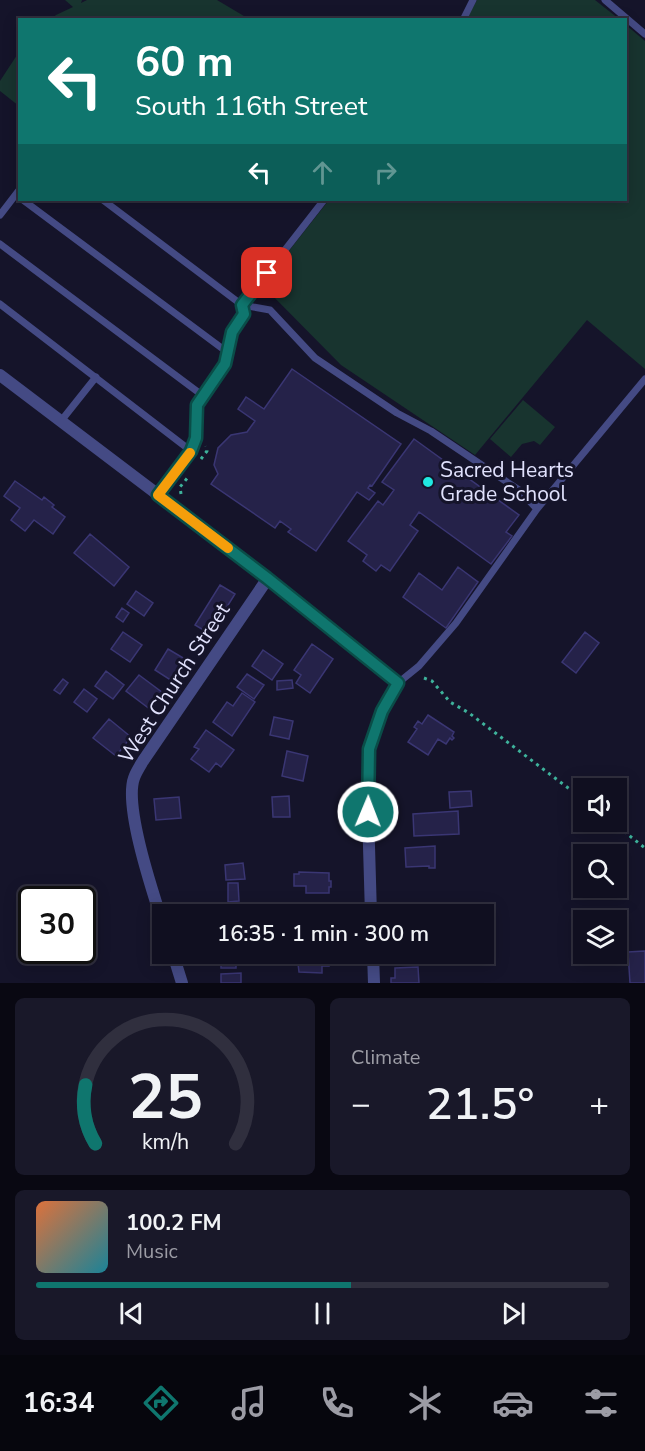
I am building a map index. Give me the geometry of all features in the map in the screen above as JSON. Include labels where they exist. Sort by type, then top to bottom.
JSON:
[{"type":"street","points":[[0,375],[267,578],[398,683],[382,711],[369,749],[371,904]]},
{"type":"street","name":"West Church Street","points":[[157,904],[144,860],[133,806],[134,779],[143,761],[267,578]]},
{"type":"street","points":[[176,964],[182,983]]},
{"type":"street","points":[[373,964],[374,983]]},
{"type":"lane","points":[[464,18],[472,0]]},
{"type":"lane","points":[[605,0],[626,18]]},
{"type":"lane","points":[[627,19],[645,34]]},
{"type":"lane","points":[[0,215],[18,196]]},
{"type":"lane","points":[[27,201],[227,352]]},
{"type":"lane","points":[[104,201],[242,305],[270,310],[315,358],[519,490],[537,509]]},
{"type":"lane","points":[[242,305],[323,201]]},
{"type":"lane","points":[[0,244],[202,395]]},
{"type":"lane","points":[[0,303],[191,451]]},
{"type":"lane","points":[[158,495],[191,451],[196,438],[197,405],[225,364],[232,332],[244,314],[242,305]]},
{"type":"lane","points":[[61,421],[96,376]]},
{"type":"lane","points":[[398,683],[419,666],[456,623],[537,509],[645,379]]},
{"type":"path","points":[[200,460],[207,451],[206,442]]},
{"type":"path","points":[[181,496],[180,487],[194,469]]},
{"type":"path","points":[[398,683],[423,677],[432,681],[450,702],[469,713],[573,792]]},
{"type":"path","points":[[625,832],[645,848]]},
{"type":"green space","points":[[65,0],[82,0],[81,3],[87,0],[217,0],[247,18],[52,18],[73,7]]},
{"type":"green space","points":[[477,0],[595,0],[618,18],[467,18]]},
{"type":"green space","points":[[627,26],[645,41],[645,369],[587,320],[475,455],[341,365],[262,285],[328,201],[627,201]]},
{"type":"green space","points":[[18,54],[18,105],[0,91],[0,81]]},
{"type":"green space","points":[[523,400],[555,427],[540,445],[534,441],[522,444],[511,457],[490,439]]},
{"type":"building","points":[[292,369],[401,444],[372,486],[368,488],[375,493],[369,500],[357,492],[316,551],[288,532],[291,529],[280,521],[275,528],[211,484],[218,474],[214,465],[218,448],[231,435],[247,432],[255,421],[238,409],[246,397],[264,409]]},
{"type":"building","points":[[414,439],[519,515],[506,532],[512,536],[491,564],[419,512],[410,525],[418,531],[390,571],[381,565],[376,571],[363,561],[367,555],[348,541],[378,501],[383,505],[394,490],[382,482]]},
{"type":"building","points":[[15,481],[42,500],[44,497],[65,517],[53,534],[34,520],[25,531],[11,520],[20,508],[4,496]]},
{"type":"building","points":[[90,534],[129,567],[114,586],[74,553]]},
{"type":"building","points":[[458,567],[478,582],[446,628],[403,597],[419,573],[442,590]]},
{"type":"building","points":[[220,585],[235,594],[210,634],[195,625]]},
{"type":"building","points":[[136,591],[153,603],[144,616],[127,604]]},
{"type":"building","points":[[122,608],[129,613],[123,622],[116,617]]},
{"type":"building","points":[[123,632],[142,645],[130,662],[111,649]]},
{"type":"building","points":[[585,632],[599,643],[576,673],[562,662]]},
{"type":"building","points":[[312,644],[333,659],[310,693],[296,683],[301,675],[294,670]]},
{"type":"building","points":[[168,649],[185,659],[172,681],[155,670]]},
{"type":"building","points":[[263,650],[283,664],[272,680],[252,666]]},
{"type":"building","points":[[106,671],[124,685],[113,699],[95,686]]},
{"type":"building","points":[[247,674],[264,685],[254,699],[237,687]]},
{"type":"building","points":[[139,675],[163,693],[151,710],[126,691]]},
{"type":"building","points":[[63,679],[68,683],[60,694],[54,690]]},
{"type":"building","points":[[292,680],[293,688],[277,690],[277,681]]},
{"type":"building","points":[[84,689],[97,699],[87,712],[74,702]]},
{"type":"building","points":[[242,693],[255,702],[232,736],[213,722],[227,702],[233,706]]},
{"type":"building","points":[[428,715],[454,732],[452,736],[454,738],[452,740],[450,738],[446,744],[438,739],[428,755],[408,742],[417,729],[414,727],[418,721],[422,724]]},
{"type":"building","points":[[274,717],[293,721],[289,739],[270,735]]},
{"type":"building","points":[[109,719],[131,737],[116,756],[93,738]]},
{"type":"building","points":[[206,730],[234,750],[221,767],[216,763],[209,772],[191,759],[199,749],[194,747]]},
{"type":"building","points":[[287,751],[308,756],[303,781],[282,776]]},
{"type":"building","points":[[471,791],[472,806],[450,808],[449,792]]},
{"type":"building","points":[[289,796],[290,817],[273,817],[272,797]]},
{"type":"building","points":[[179,797],[181,818],[156,820],[154,799]]},
{"type":"building","points":[[458,811],[459,834],[414,836],[413,814]]},
{"type":"building","points":[[435,846],[435,868],[406,867],[405,848]]},
{"type":"building","points":[[243,863],[245,879],[226,880],[225,865]]},
{"type":"building","points":[[299,872],[329,873],[331,887],[329,887],[329,893],[306,893],[306,886],[294,886],[294,874],[299,874]]},
{"type":"building","points":[[228,883],[238,883],[239,901],[228,902]]},
{"type":"building","points":[[645,951],[645,983],[630,983],[628,952]]},
{"type":"building","points":[[221,964],[236,964],[236,968],[221,968]]},
{"type":"building","points":[[298,964],[329,964],[329,966],[322,966],[322,973],[299,972]]},
{"type":"building","points":[[418,967],[419,983],[391,983],[391,978],[395,978],[395,968]]},
{"type":"building","points":[[241,973],[241,983],[221,983],[221,974]]},
{"type":"slow traffic","points":[[190,453],[158,495],[228,548]]},
{"type":"place","name":"Sacred Hearts Grade School","points":[[428,482]]},
{"type":"route","points":[[267,273],[242,305],[244,314],[232,332],[225,364],[197,405],[196,438],[191,451],[158,495],[267,578],[398,683],[382,711],[369,749],[368,812]]}]
